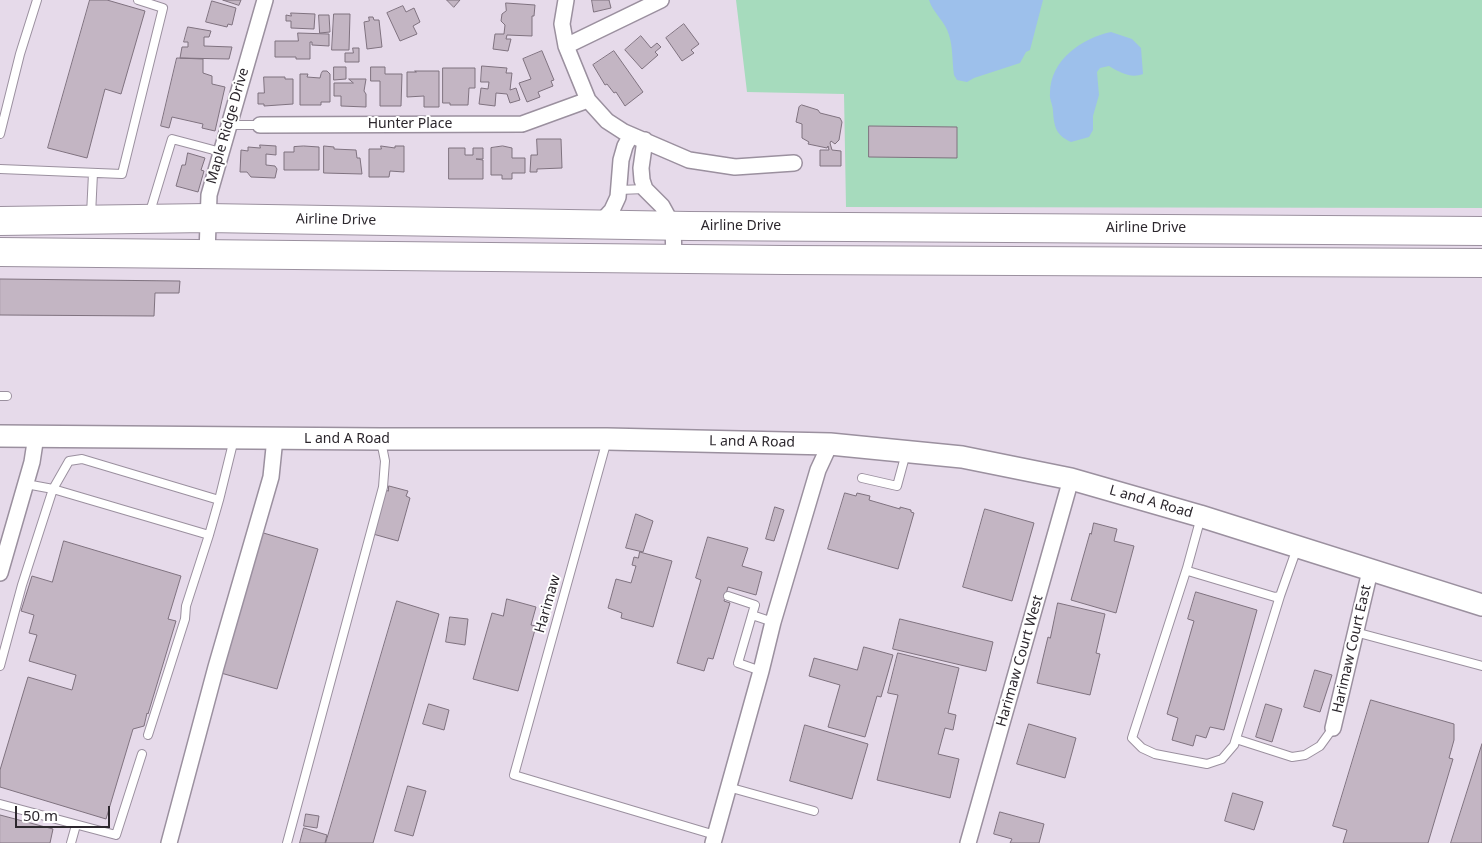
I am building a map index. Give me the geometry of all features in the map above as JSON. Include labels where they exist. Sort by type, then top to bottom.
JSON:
[{"type":"highway","name":"Airline Drive","points":[[0,221],[207,218],[673,226],[1482,231]]},
{"type":"highway","points":[[894,227],[895,260]]},
{"type":"highway","points":[[1167,228],[1169,262]]},
{"type":"highway","points":[[0,252],[674,259],[1482,263]]},
{"type":"street","name":"Maple Ridge Drive","points":[[207,254],[209,195],[265,0]]},
{"type":"street","points":[[566,0],[562,24],[566,46],[588,100],[607,120],[624,132],[689,160],[735,167],[794,163]]},
{"type":"street","points":[[566,46],[661,0]]},
{"type":"street","name":"Hunter Place","points":[[260,125],[522,124],[588,100]]},
{"type":"street","points":[[638,137],[645,189],[662,206],[673,226],[674,259]]},
{"type":"street","points":[[598,224],[612,210],[618,196],[621,160],[625,146],[638,137]]},
{"type":"street","name":"L and A Road","points":[[0,436],[607,439],[830,444],[962,456],[1071,479],[1200,517],[1482,606]]},
{"type":"street","points":[[0,573],[32,462],[36,436]]},
{"type":"street","points":[[169,843],[216,667],[271,477],[275,438]]},
{"type":"street","points":[[714,839],[773,622],[818,470],[830,444]]},
{"type":"street","name":"Harimaw Court West","points":[[968,843],[1071,479]]},
{"type":"street","name":"Harimaw Court East","points":[[1333,728],[1370,571]]},
{"type":"lane","points":[[0,134],[20,54],[37,0]]},
{"type":"lane","points":[[0,169],[122,174],[163,8],[138,0]]},
{"type":"lane","name":"Hunter Place","points":[[228,125],[260,125]]},
{"type":"lane","points":[[148,219],[172,139],[221,152]]},
{"type":"lane","points":[[91,220],[93,173]]},
{"type":"lane","points":[[619,190],[645,189]]},
{"type":"lane","points":[[148,735],[185,618],[186,606],[219,500],[234,438]]},
{"type":"lane","points":[[286,843],[383,487],[385,461],[380,439]]},
{"type":"lane","name":"Harimaw","points":[[607,439],[514,775],[714,839]]},
{"type":"lane","points":[[862,478],[897,486],[906,451]]},
{"type":"lane","points":[[0,666],[2,651],[53,489],[69,461],[82,459],[219,500]]},
{"type":"lane","points":[[26,484],[53,489],[209,535]]},
{"type":"lane","points":[[1200,517],[1188,569],[1132,738],[1142,748],[1156,754],[1207,764],[1222,759],[1234,745],[1278,597],[1297,548]]},
{"type":"lane","points":[[1188,569],[1278,597]]},
{"type":"lane","points":[[728,596],[755,605],[738,663],[761,671]]},
{"type":"lane","points":[[752,615],[773,622]]},
{"type":"lane","points":[[1355,632],[1482,666]]},
{"type":"lane","points":[[1236,739],[1292,757],[1305,755],[1320,746],[1333,728]]},
{"type":"lane","points":[[0,804],[116,835],[142,754]]},
{"type":"lane","points":[[728,787],[814,811]]},
{"type":"lane","points":[[71,843],[76,825]]},
{"type":"green space","points":[[736,0],[1482,0],[1482,208],[846,207],[844,94],[747,92]]},
{"type":"water","points":[[929,0],[1043,0],[1030,50],[1026,52],[1020,63],[967,82],[957,80],[954,75],[949,35]]},
{"type":"water","points":[[1111,32],[1132,39],[1141,48],[1143,74],[1134,76],[1109,66],[1100,68],[1097,72],[1099,95],[1093,116],[1093,130],[1089,137],[1071,142],[1059,133],[1053,117],[1050,95],[1051,81],[1055,70],[1070,52],[1079,45],[1089,39]]},
{"type":"building","points":[[90,0],[107,0],[145,11],[121,94],[105,89],[87,158],[48,148]]},
{"type":"building","points":[[223,0],[241,0],[239,5]]},
{"type":"building","points":[[447,0],[460,0],[454,7]]},
{"type":"building","points":[[592,0],[609,0],[611,8],[594,12]]},
{"type":"building","points":[[212,1],[236,8],[232,25],[228,24],[227,27],[206,22]]},
{"type":"building","points":[[506,3],[535,5],[534,16],[532,16],[532,36],[507,35],[506,39],[511,39],[508,51],[493,49],[495,34],[504,34],[505,25],[501,21],[502,14],[506,11]]},
{"type":"building","points":[[403,6],[406,12],[414,8],[420,22],[413,26],[417,34],[400,41],[387,13]]},
{"type":"building","points":[[291,13],[315,14],[314,29],[291,28],[291,21],[286,21],[286,15],[291,16]]},
{"type":"building","points":[[334,14],[350,14],[349,50],[332,50]]},
{"type":"building","points":[[319,15],[329,15],[330,32],[320,33]]},
{"type":"building","points":[[369,17],[379,20],[382,47],[367,49],[364,22],[369,21]]},
{"type":"building","points":[[684,24],[699,44],[691,50],[694,53],[682,61],[666,38]]},
{"type":"building","points":[[188,27],[211,31],[209,37],[204,37],[204,46],[232,47],[229,59],[180,58],[182,47],[188,47],[188,42],[184,42]]},
{"type":"building","points":[[298,33],[329,34],[329,46],[312,45],[312,42],[310,42],[310,59],[275,57],[275,41],[298,41]]},
{"type":"building","points":[[641,36],[651,48],[657,43],[661,47],[655,52],[658,55],[642,69],[625,50]]},
{"type":"building","points":[[353,48],[359,48],[359,62],[345,62],[345,53],[353,53]]},
{"type":"building","points":[[542,51],[554,80],[551,81],[553,86],[538,92],[540,97],[527,102],[519,83],[531,79],[523,59]]},
{"type":"building","points":[[614,51],[643,92],[625,106],[616,92],[614,93],[607,84],[605,85],[593,65]]},
{"type":"building","points":[[177,58],[203,59],[203,73],[212,76],[212,84],[225,87],[215,131],[202,128],[203,124],[172,117],[169,128],[161,126]]},
{"type":"building","points":[[482,66],[507,68],[506,73],[512,73],[510,90],[516,88],[520,100],[510,103],[507,94],[496,93],[495,106],[479,104],[481,88],[488,89],[489,82],[481,82]]},
{"type":"building","points":[[334,67],[346,67],[346,79],[334,80]]},
{"type":"building","points":[[371,67],[385,67],[385,74],[402,74],[401,106],[380,106],[380,81],[371,81]]},
{"type":"building","points":[[443,68],[475,68],[475,88],[469,88],[468,105],[443,103]]},
{"type":"building","points":[[323,71],[327,71],[330,74],[330,102],[321,102],[321,105],[300,105],[300,74],[308,74],[307,77],[320,78]]},
{"type":"building","points":[[439,71],[439,107],[424,107],[424,96],[407,97],[407,72]]},
{"type":"building","points":[[264,77],[293,79],[293,104],[264,106],[264,104],[258,104],[258,93],[264,93]]},
{"type":"building","points":[[349,79],[366,79],[364,91],[366,94],[366,107],[341,106],[341,96],[334,96],[334,83],[353,83]]},
{"type":"building","points":[[802,105],[818,110],[820,113],[840,118],[842,122],[839,140],[835,144],[831,141],[830,143],[832,150],[841,151],[841,166],[820,166],[820,150],[829,150],[828,146],[827,148],[808,144],[809,142],[802,138],[802,124],[796,122],[799,107]]},
{"type":"building","points":[[869,126],[957,127],[957,158],[869,157]]},
{"type":"building","points":[[537,139],[561,139],[562,168],[537,169],[537,172],[530,172],[531,155],[537,155]]},
{"type":"building","points":[[260,145],[276,146],[276,155],[266,154],[266,165],[275,166],[277,169],[275,178],[251,177],[247,172],[240,172],[241,150],[248,151],[248,147],[260,148]]},
{"type":"building","points":[[324,146],[334,147],[334,149],[356,150],[357,158],[360,158],[362,174],[324,173]]},
{"type":"building","points":[[381,146],[395,148],[395,146],[404,146],[404,172],[390,171],[389,177],[369,177],[369,149],[381,149]]},
{"type":"building","points":[[503,146],[512,148],[512,158],[525,158],[525,173],[512,173],[512,179],[502,179],[502,175],[491,175],[491,148]]},
{"type":"building","points":[[294,147],[319,147],[319,170],[284,170],[284,152],[294,152]]},
{"type":"building","points":[[449,148],[465,148],[465,155],[473,155],[473,148],[483,148],[483,159],[476,159],[483,160],[483,179],[449,179]]},
{"type":"building","points":[[188,153],[205,158],[201,170],[204,171],[198,192],[176,186],[182,165],[185,165]]},
{"type":"building","points":[[0,279],[180,281],[179,293],[155,293],[154,316],[0,315]]},
{"type":"building","points":[[389,486],[408,491],[406,496],[410,498],[398,541],[373,534],[386,490],[388,491]]},
{"type":"building","points":[[845,493],[856,496],[857,493],[870,496],[869,500],[900,509],[900,507],[911,510],[914,513],[898,569],[828,549]]},
{"type":"building","points":[[775,507],[784,510],[774,541],[766,539]]},
{"type":"building","points":[[985,509],[1034,523],[1012,601],[963,587]]},
{"type":"building","points":[[636,514],[653,521],[643,552],[626,548]]},
{"type":"building","points":[[1094,523],[1117,529],[1114,541],[1134,546],[1116,613],[1071,600]]},
{"type":"building","points":[[260,532],[318,549],[277,689],[221,673]]},
{"type":"building","points":[[708,537],[748,548],[742,566],[762,572],[756,595],[728,587],[724,601],[730,603],[713,659],[708,658],[704,671],[677,663],[701,580],[696,578]]},
{"type":"building","points":[[64,541],[181,576],[168,619],[176,621],[148,714],[144,726],[133,729],[106,819],[0,787],[0,770],[28,677],[72,690],[76,675],[29,661],[37,635],[29,633],[34,615],[21,611],[32,576],[52,582]]},
{"type":"building","points":[[640,552],[672,561],[653,627],[621,618],[622,613],[608,608],[616,579],[631,583],[636,566],[632,565],[634,557],[638,558]]},
{"type":"building","points":[[1196,592],[1257,610],[1224,730],[1210,727],[1206,738],[1196,735],[1193,746],[1172,740],[1178,718],[1167,714],[1194,621],[1188,619]]},
{"type":"building","points":[[507,599],[536,607],[531,625],[536,626],[518,691],[473,679],[492,613],[503,616]]},
{"type":"building","points":[[397,601],[439,614],[373,843],[326,843]]},
{"type":"building","points":[[1058,603],[1105,614],[1096,653],[1100,654],[1090,695],[1037,683]]},
{"type":"building","points":[[450,617],[468,619],[465,645],[446,642]]},
{"type":"building","points":[[900,619],[993,642],[986,671],[893,649]]},
{"type":"building","points":[[864,647],[893,655],[881,697],[877,696],[865,737],[828,727],[840,685],[809,676],[814,658],[857,670]]},
{"type":"building","points":[[898,653],[959,668],[948,713],[956,715],[953,730],[945,728],[938,754],[959,759],[950,798],[877,780],[898,695],[888,693]]},
{"type":"building","points":[[1315,670],[1332,675],[1320,712],[1304,707]]},
{"type":"building","points":[[1371,700],[1454,724],[1454,740],[1449,758],[1453,759],[1428,843],[1343,843],[1347,830],[1333,826]]},
{"type":"building","points":[[429,704],[449,710],[444,730],[423,724]]},
{"type":"building","points":[[1266,704],[1282,709],[1272,742],[1256,737]]},
{"type":"building","points":[[1029,724],[1076,738],[1065,778],[1017,764]]},
{"type":"building","points":[[805,725],[868,744],[852,799],[790,781]]},
{"type":"building","points":[[1482,744],[1482,843],[1451,843]]},
{"type":"building","points":[[408,786],[426,791],[413,836],[395,831]]},
{"type":"building","points":[[1233,793],[1263,802],[1254,830],[1225,821]]},
{"type":"building","points":[[1000,812],[1044,824],[1039,843],[1010,843],[1012,839],[994,834]]},
{"type":"building","points":[[306,814],[319,816],[317,828],[304,826]]},
{"type":"building","points":[[0,815],[53,829],[50,843],[0,843]]},
{"type":"building","points":[[304,828],[327,835],[325,843],[300,843]]}]
